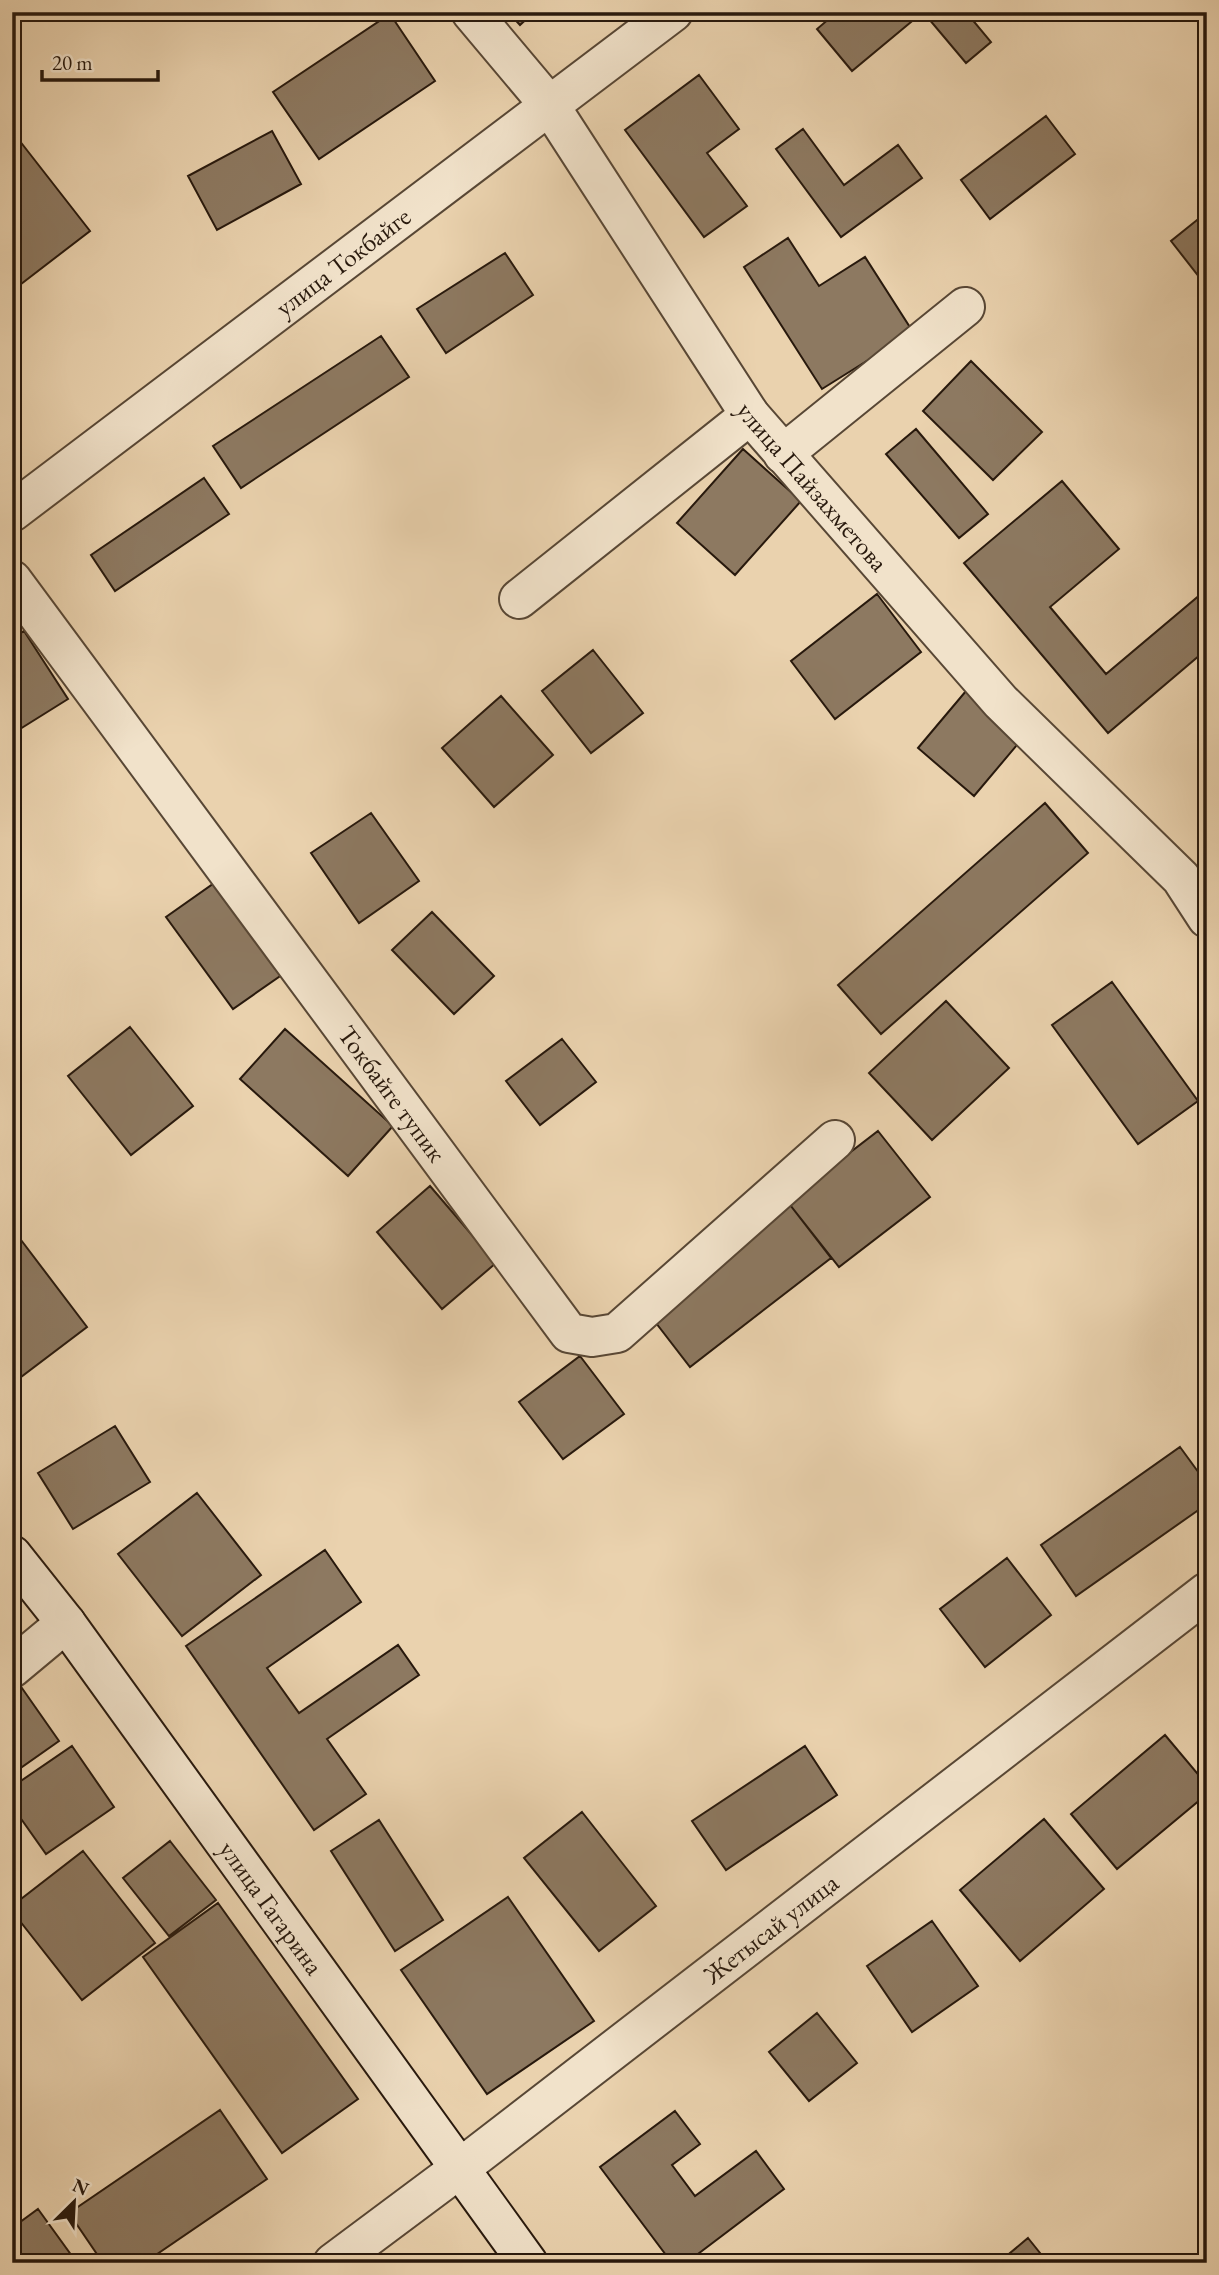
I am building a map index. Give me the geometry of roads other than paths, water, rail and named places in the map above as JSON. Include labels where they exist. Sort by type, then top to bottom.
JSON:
[{"type":"street","name":"улица Пайзахметова","points":[[471,12],[550,106],[750,415],[1001,702],[1181,878],[1207,918]]},
{"type":"street","name":"улица Токбайге","points":[[12,512],[673,12]]},
{"type":"street","points":[[783,454],[965,307]]},
{"type":"street","points":[[519,599],[750,415]]},
{"type":"street","name":"Токбайге тупик","points":[[12,580],[569,1333],[592,1337],[617,1334],[835,1140]]},
{"type":"street","name":"улица Гагарина","points":[[12,1555],[66,1623],[528,2263]]},
{"type":"street","name":"Жетысай улица","points":[[333,2263],[459,2169],[1207,1591]]},
{"type":"street","points":[[12,1668],[66,1623]]}]
